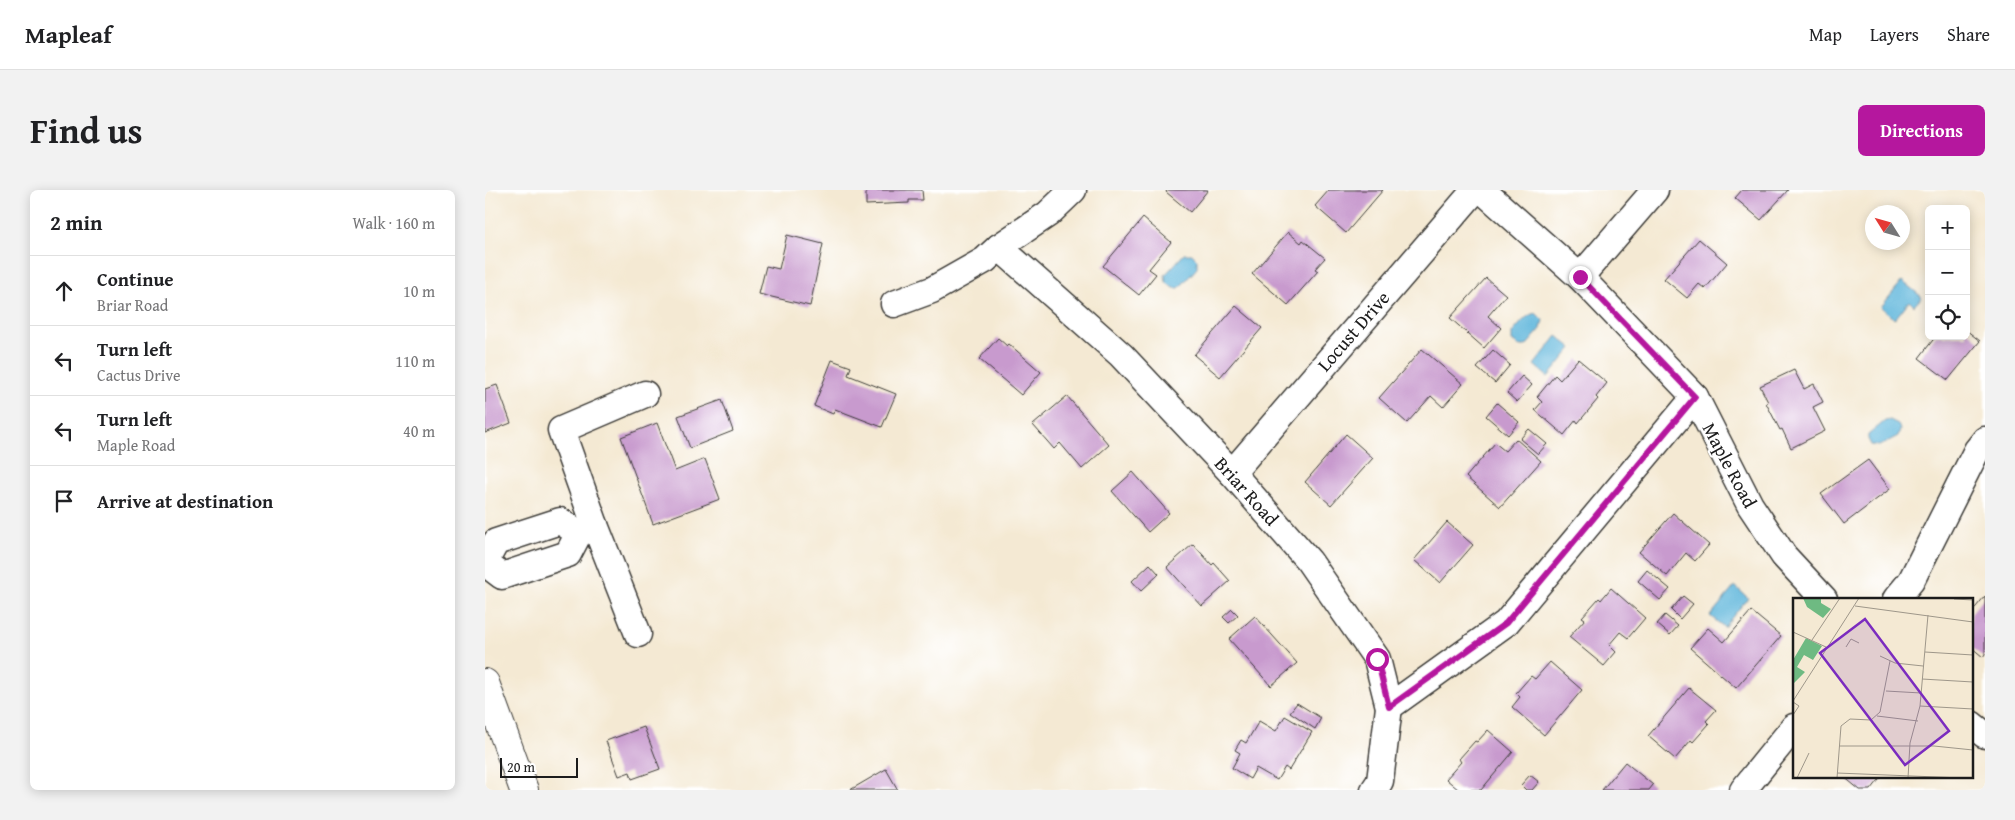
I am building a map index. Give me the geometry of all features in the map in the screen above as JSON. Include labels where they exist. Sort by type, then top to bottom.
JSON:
[{"type":"highway","points":[[486,690],[524,790]]},
{"type":"street","points":[[894,304],[932,290],[985,260],[999,247],[1048,214],[1073,190]]},
{"type":"street","name":"Locust Drive","points":[[1232,473],[1475,190]]},
{"type":"street","name":"Maple Road","points":[[1482,190],[1580,277],[1695,397],[1750,505],[1784,556],[1824,598]]},
{"type":"street","points":[[1580,277],[1655,190]]},
{"type":"street","name":"Briar Road","points":[[999,247],[1121,355],[1232,473],[1309,561],[1377,659],[1389,707],[1381,781],[1374,790]]},
{"type":"street","points":[[638,634],[587,529],[561,430],[645,394]]},
{"type":"street","points":[[1389,707],[1506,623],[1695,397]]},
{"type":"street","points":[[1897,598],[1911,581],[1977,450],[1985,440]]},
{"type":"street","points":[[485,562],[502,576],[568,554],[587,529]]},
{"type":"street","points":[[1973,726],[1985,735]]},
{"type":"street","points":[[1743,790],[1793,728]]},
{"type":"water","points":[[1184,254],[1192,254],[1197,259],[1197,268],[1179,288],[1173,288],[1166,282],[1165,275]]},
{"type":"water","points":[[1902,281],[1922,297],[1914,306],[1909,301],[1895,319],[1881,307]]},
{"type":"water","points":[[1536,313],[1543,320],[1541,329],[1526,346],[1519,346],[1512,341],[1512,333],[1526,318]]},
{"type":"water","points":[[1557,336],[1572,348],[1548,377],[1534,365]]},
{"type":"water","points":[[1890,420],[1898,424],[1900,430],[1898,436],[1879,446],[1871,445],[1868,435],[1885,421]]},
{"type":"water","points":[[1735,586],[1748,598],[1724,627],[1710,616]]},
{"type":"building","points":[[866,190],[922,190],[923,200],[909,200],[909,203],[866,205]]},
{"type":"building","points":[[1167,190],[1208,190],[1190,212],[1166,192]]},
{"type":"building","points":[[1329,190],[1383,190],[1346,233],[1315,206]]},
{"type":"building","points":[[1742,190],[1788,190],[1761,220],[1735,198]]},
{"type":"building","points":[[1143,218],[1171,242],[1149,269],[1156,274],[1139,295],[1103,266]]},
{"type":"building","points":[[1288,232],[1301,243],[1303,240],[1325,258],[1315,269],[1318,271],[1288,305],[1252,274]]},
{"type":"building","points":[[787,235],[823,244],[810,306],[759,294],[766,266],[779,269]]},
{"type":"building","points":[[1699,239],[1727,263],[1705,289],[1699,284],[1687,298],[1664,279]]},
{"type":"building","points":[[1486,278],[1506,295],[1488,316],[1501,328],[1484,348],[1450,318]]},
{"type":"building","points":[[1236,306],[1262,328],[1220,377],[1194,355]]},
{"type":"building","points":[[1970,333],[1980,341],[1948,380],[1919,358],[1933,340],[1970,340]]},
{"type":"building","points":[[998,338],[1007,346],[1009,344],[1041,372],[1021,395],[979,359]]},
{"type":"building","points":[[1422,349],[1463,384],[1443,407],[1431,396],[1407,423],[1379,398]]},
{"type":"building","points":[[1493,350],[1510,365],[1495,383],[1477,368]]},
{"type":"building","points":[[1578,359],[1607,383],[1596,397],[1598,399],[1578,423],[1576,420],[1564,435],[1535,410],[1542,402],[1537,397],[1555,375],[1560,380]]},
{"type":"building","points":[[832,360],[851,367],[848,375],[896,394],[882,427],[835,409],[833,414],[814,406]]},
{"type":"building","points":[[1794,370],[1804,389],[1814,384],[1823,402],[1813,407],[1825,431],[1791,448],[1766,403],[1768,402],[1760,386]]},
{"type":"building","points":[[1522,376],[1532,385],[1517,402],[1507,393]]},
{"type":"building","points":[[497,385],[511,423],[485,433],[485,389]]},
{"type":"building","points":[[1067,396],[1109,445],[1082,469],[1060,443],[1054,449],[1033,425]]},
{"type":"building","points":[[722,400],[733,431],[690,448],[678,416]]},
{"type":"building","points":[[1497,403],[1519,422],[1508,435],[1486,416]]},
{"type":"building","points":[[657,423],[675,471],[705,459],[720,499],[653,524],[621,437]]},
{"type":"building","points":[[1529,429],[1547,444],[1538,454],[1520,439]]},
{"type":"building","points":[[1346,434],[1373,458],[1331,505],[1305,482]]},
{"type":"building","points":[[1516,439],[1541,461],[1500,507],[1466,477],[1495,443],[1505,451]]},
{"type":"building","points":[[1868,460],[1890,489],[1844,524],[1821,494]]},
{"type":"building","points":[[1133,472],[1169,513],[1148,532],[1112,491]]},
{"type":"building","points":[[1673,513],[1709,545],[1695,561],[1686,553],[1667,576],[1639,552]]},
{"type":"building","points":[[1447,522],[1473,545],[1440,583],[1414,560]]},
{"type":"building","points":[[1193,544],[1230,581],[1202,606],[1167,567]]},
{"type":"building","points":[[1150,564],[1159,574],[1141,591],[1132,581]]},
{"type":"building","points":[[1647,570],[1670,589],[1660,600],[1638,581]]},
{"type":"building","points":[[1611,588],[1645,618],[1628,638],[1620,632],[1609,645],[1616,652],[1604,666],[1569,637],[1585,619],[1582,617]]},
{"type":"building","points":[[1683,596],[1693,604],[1680,619],[1671,610]]},
{"type":"building","points":[[1985,596],[1985,654],[1983,657],[1973,649],[1973,611]]},
{"type":"building","points":[[1232,609],[1238,615],[1229,623],[1223,617]]},
{"type":"building","points":[[1751,611],[1781,636],[1736,688],[1690,648],[1708,628],[1724,642]]},
{"type":"building","points":[[1665,615],[1678,626],[1670,635],[1657,624]]},
{"type":"building","points":[[1255,616],[1297,663],[1271,686],[1229,639]]},
{"type":"building","points":[[1550,662],[1582,690],[1544,735],[1512,707],[1520,697],[1516,693],[1531,676],[1535,679]]},
{"type":"building","points":[[1689,688],[1716,710],[1706,721],[1709,724],[1693,742],[1691,740],[1675,759],[1648,736]]},
{"type":"building","points":[[1297,703],[1321,718],[1315,729],[1290,712]]},
{"type":"building","points":[[1285,716],[1312,732],[1289,770],[1285,767],[1277,780],[1256,768],[1250,779],[1232,768],[1240,753],[1235,750],[1241,740],[1246,743],[1259,721],[1276,731]]},
{"type":"building","points":[[644,727],[660,769],[632,779],[630,772],[619,776],[606,741]]},
{"type":"building","points":[[1488,730],[1513,752],[1481,790],[1459,790],[1446,779],[1461,762],[1459,759]]},
{"type":"building","points":[[1625,762],[1653,785],[1649,790],[1602,790]]},
{"type":"building","points":[[886,769],[898,790],[850,790]]},
{"type":"building","points":[[1530,775],[1539,782],[1532,790],[1526,790],[1521,785]]},
{"type":"building","points":[[1845,778],[1880,778],[1871,790],[1860,790]]},
{"type":"route","points":[[1377,659],[1389,707],[1506,623],[1695,397],[1580,277]]}]
